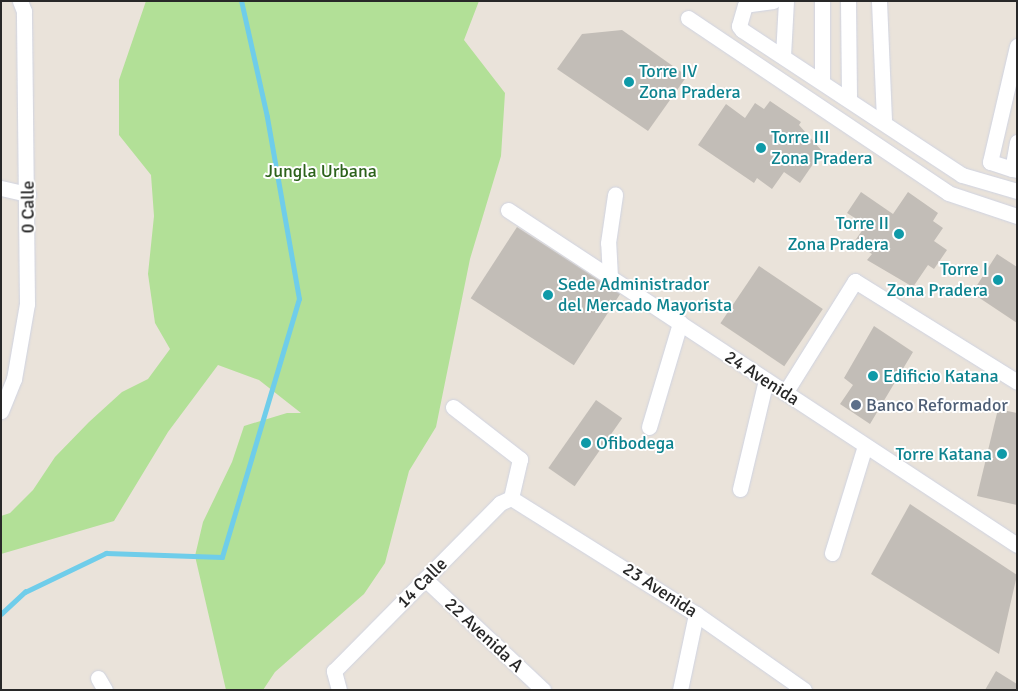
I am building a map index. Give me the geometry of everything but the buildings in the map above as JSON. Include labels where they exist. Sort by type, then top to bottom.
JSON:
[{"type":"street","name":"0 Calle","points":[[1,411],[14,379],[27,304],[28,194],[24,11],[20,1]]},
{"type":"street","points":[[773,1],[745,6],[739,26],[849,100],[884,120],[962,175],[1017,191]]},
{"type":"street","points":[[783,56],[786,1]]},
{"type":"street","points":[[822,1],[822,82]]},
{"type":"street","points":[[848,1],[849,100]]},
{"type":"street","points":[[879,1],[884,120]]},
{"type":"street","points":[[688,18],[948,193],[1017,216]]},
{"type":"street","points":[[1017,46],[990,162],[1014,169],[1017,142]]},
{"type":"street","points":[[1,188],[28,194]]},
{"type":"street","points":[[610,277],[608,243],[615,195]]},
{"type":"street","name":"24 Avenida","points":[[508,210],[1017,546]]},
{"type":"street","points":[[786,393],[855,281],[1017,382]]},
{"type":"street","points":[[649,426],[680,323]]},
{"type":"street","points":[[740,490],[766,380]]},
{"type":"street","points":[[453,407],[520,459],[511,498]]},
{"type":"street","points":[[832,553],[865,446]]},
{"type":"street","name":"14 Calle","points":[[339,690],[334,671],[500,503],[511,498]]},
{"type":"street","name":"23 Avenida","points":[[511,498],[696,614],[804,690]]},
{"type":"street","name":"22 Avenida A","points":[[425,580],[543,690]]},
{"type":"street","points":[[680,690],[696,614]]},
{"type":"green space","name":"Jungla Urbana","points":[[146,1],[479,1],[464,40],[505,93],[501,156],[470,259],[436,427],[409,471],[385,563],[364,594],[275,672],[263,690],[226,690],[195,556],[203,522],[232,462],[244,426],[287,413],[301,413],[259,380],[218,365],[168,432],[114,521],[1,554],[1,516],[10,513],[33,490],[55,457],[89,422],[122,392],[148,379],[170,349],[155,323],[148,274],[154,216],[151,175],[119,135],[119,80]]},
{"type":"waterway","points":[[1,614],[25,592],[106,553],[222,557],[299,299],[267,117],[241,1]]},
{"type":"place","name":"Torre IV Zona Pradera","points":[[629,82]]},
{"type":"place","name":"Torre III Zona Pradera","points":[[761,148]]},
{"type":"place","name":"Torre II Zona Pradera","points":[[899,234]]},
{"type":"place","name":"Torre I Zona Pradera","points":[[998,280]]},
{"type":"place","name":"Sede Administrador del Mercado Mayorista","points":[[548,295]]},
{"type":"place","name":"Edificio Katana","points":[[873,376]]},
{"type":"place","name":"Banco Reformador","points":[[856,405]]},
{"type":"place","name":"Ofibodega","points":[[586,443]]},
{"type":"place","name":"Torre Katana","points":[[1002,454]]}]
